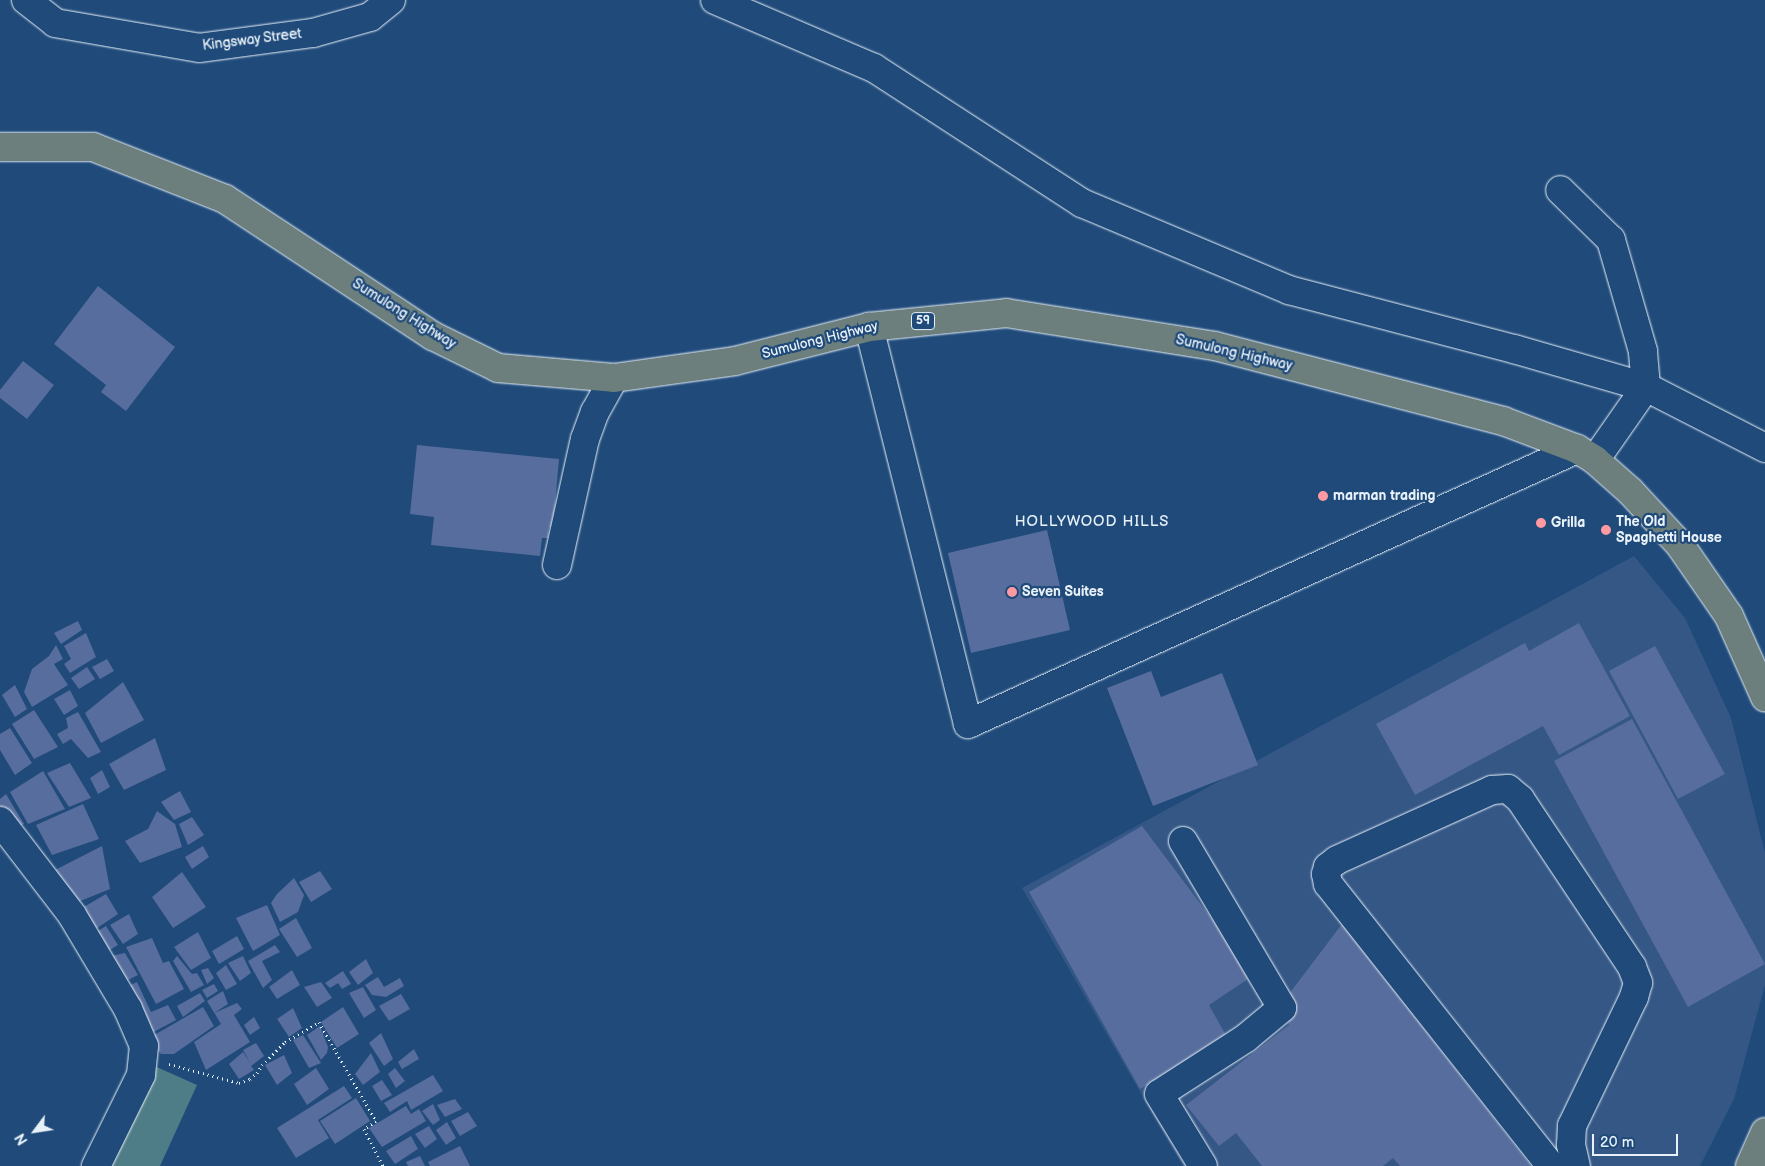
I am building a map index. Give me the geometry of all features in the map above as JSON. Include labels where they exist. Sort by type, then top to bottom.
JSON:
[{"type":"main road","name":"Sumulong Highway","points":[[0,146],[93,147],[225,199],[433,336],[498,368],[614,378],[735,361],[869,326],[1006,313],[1215,346],[1502,421],[1586,455],[1630,491],[1680,545],[1729,616],[1765,697]]},
{"type":"main road","points":[[1750,1166],[1765,1132]]},
{"type":"street","name":"Kingsway Street","points":[[26,0],[55,23],[199,48],[313,33],[370,17],[391,0]]},
{"type":"street","points":[[715,0],[874,68],[1082,203],[1288,290],[1514,349],[1646,387],[1765,448]]},
{"type":"street","points":[[869,326],[968,724],[1586,455],[1646,387],[1643,351],[1611,240],[1560,190]]},
{"type":"street","points":[[557,565],[585,439],[595,412],[614,378]]},
{"type":"street","points":[[1551,1166],[1328,884],[1326,874],[1328,867],[1337,860],[1492,790],[1508,789],[1520,799],[1632,967],[1638,983],[1634,997],[1572,1126],[1571,1145],[1576,1166]]},
{"type":"street","points":[[0,821],[72,915],[112,981],[140,1034],[144,1058],[141,1075],[96,1166]]},
{"type":"street","points":[[1183,841],[1282,1008],[1246,1038],[1159,1094],[1203,1166]]},
{"type":"path","points":[[144,1058],[239,1083],[250,1079],[257,1073],[262,1065],[285,1042],[319,1022],[376,1121],[364,1129],[383,1166]]},
{"type":"shaded area","points":[[1634,556],[1685,618],[1731,718],[1765,853],[1765,985],[1734,1099],[1700,1166],[1183,1166],[1022,888]]},
{"type":"green space","points":[[150,1064],[197,1085],[160,1166],[112,1166],[104,1162]]},
{"type":"building","points":[[98,286],[175,347],[126,411],[101,392],[106,385],[54,344]]},
{"type":"building","points":[[23,361],[54,385],[27,419],[0,398],[0,390]]},
{"type":"building","points":[[417,445],[559,459],[553,528],[549,527],[548,538],[542,538],[540,556],[431,545],[434,517],[410,514]]},
{"type":"building","points":[[1047,530],[1070,630],[971,653],[948,553]]},
{"type":"building","points":[[78,621],[82,630],[61,644],[54,633]]},
{"type":"building","points":[[1579,623],[1630,716],[1559,755],[1543,726],[1415,795],[1376,724],[1525,643],[1529,651]]},
{"type":"building","points":[[86,633],[96,657],[70,673],[64,664],[71,659],[64,646]]},
{"type":"building","points":[[56,645],[63,659],[54,664],[68,685],[32,707],[24,692],[32,669],[49,656]]},
{"type":"building","points":[[1655,646],[1725,774],[1678,799],[1609,671]]},
{"type":"building","points":[[107,659],[114,671],[100,679],[92,667]]},
{"type":"building","points":[[87,667],[95,679],[79,689],[71,678]]},
{"type":"building","points":[[1151,671],[1161,697],[1222,673],[1258,765],[1153,806],[1107,688]]},
{"type":"building","points":[[123,682],[144,720],[101,743],[85,713]]},
{"type":"building","points":[[15,685],[27,709],[15,717],[2,695]]},
{"type":"building","points":[[70,690],[78,706],[64,715],[54,699]]},
{"type":"building","points":[[34,710],[58,747],[34,759],[12,724]]},
{"type":"building","points":[[78,712],[101,752],[88,758],[71,739],[63,744],[57,734],[68,728],[66,718]]},
{"type":"building","points":[[1632,719],[1765,964],[1688,1007],[1554,761]]},
{"type":"building","points":[[10,728],[32,763],[15,775],[0,750],[0,734]]},
{"type":"building","points":[[155,738],[166,770],[124,790],[109,764]]},
{"type":"building","points":[[70,763],[91,798],[69,807],[47,773]]},
{"type":"building","points":[[102,770],[110,787],[98,794],[90,778]]},
{"type":"building","points":[[43,771],[65,809],[28,824],[10,792]]},
{"type":"building","points":[[180,791],[191,812],[174,820],[161,802]]},
{"type":"building","points":[[6,794],[24,824],[11,830],[0,812],[0,799]]},
{"type":"building","points":[[83,804],[99,839],[52,855],[36,825]]},
{"type":"building","points":[[157,811],[175,824],[182,847],[140,863],[125,841],[148,829]]},
{"type":"building","points":[[192,817],[204,835],[188,845],[179,824]]},
{"type":"building","points":[[1142,826],[1254,975],[1209,1005],[1228,1039],[1140,1089],[1029,892]]},
{"type":"building","points":[[102,846],[110,889],[73,904],[55,870]]},
{"type":"building","points":[[203,846],[209,857],[192,869],[185,857]]},
{"type":"building","points":[[320,871],[332,889],[311,902],[299,882]]},
{"type":"building","points":[[182,872],[206,907],[173,928],[152,897]]},
{"type":"building","points":[[294,878],[304,895],[298,912],[280,922],[271,903],[277,894]]},
{"type":"building","points":[[106,894],[118,914],[90,933],[75,912]]},
{"type":"building","points":[[267,905],[280,935],[253,951],[236,918]]},
{"type":"building","points":[[129,914],[138,934],[123,944],[110,925]]},
{"type":"building","points":[[296,918],[312,948],[297,957],[279,929]]},
{"type":"building","points":[[1342,924],[1531,1166],[1400,1166],[1393,1158],[1383,1166],[1262,1166],[1236,1133],[1219,1146],[1186,1105],[1289,1025],[1286,998]]},
{"type":"building","points":[[106,926],[118,945],[103,954],[91,935]]},
{"type":"building","points":[[198,932],[211,958],[191,970],[174,947]]},
{"type":"building","points":[[237,936],[244,949],[219,964],[212,951]]},
{"type":"building","points":[[152,938],[163,963],[169,961],[184,989],[156,1004],[126,947]]},
{"type":"building","points":[[275,945],[280,952],[262,961],[272,980],[263,988],[248,961]]},
{"type":"building","points":[[125,953],[138,975],[122,983],[106,957]]},
{"type":"building","points":[[177,956],[192,974],[197,973],[204,985],[191,992],[173,961]]},
{"type":"building","points":[[243,956],[251,973],[240,981],[228,963]]},
{"type":"building","points":[[366,959],[373,973],[358,985],[349,972]]},
{"type":"building","points":[[226,965],[237,984],[226,990],[216,973]]},
{"type":"building","points":[[208,968],[214,978],[207,984],[201,970]]},
{"type":"building","points":[[292,970],[300,985],[277,999],[269,987]]},
{"type":"building","points":[[343,971],[351,984],[342,989],[338,983],[330,988],[325,983]]},
{"type":"building","points":[[378,977],[384,987],[400,978],[404,986],[386,997],[372,995],[365,985]]},
{"type":"building","points":[[137,982],[151,1012],[168,1005],[176,1020],[148,1035],[124,988]]},
{"type":"building","points":[[321,982],[332,998],[317,1007],[304,987]]},
{"type":"building","points":[[214,984],[218,991],[207,998],[202,990]]},
{"type":"building","points":[[363,987],[376,1010],[364,1018],[349,993]]},
{"type":"building","points":[[223,991],[228,1004],[214,1013],[207,1001]]},
{"type":"building","points":[[200,993],[205,1001],[183,1017],[177,1006]]},
{"type":"building","points":[[401,994],[410,1009],[389,1021],[379,1006]]},
{"type":"building","points":[[237,1003],[242,1009],[234,1015],[250,1042],[206,1070],[194,1042],[221,1024],[214,1013]]},
{"type":"building","points":[[203,1007],[214,1026],[174,1054],[161,1054],[149,1038]]},
{"type":"building","points":[[343,1007],[359,1034],[337,1048],[321,1022]]},
{"type":"building","points":[[293,1008],[302,1028],[289,1037],[277,1019]]},
{"type":"building","points":[[254,1017],[260,1028],[250,1035],[244,1025]]},
{"type":"building","points":[[320,1026],[328,1047],[327,1053],[321,1060],[307,1035]]},
{"type":"building","points":[[381,1033],[393,1059],[384,1066],[369,1043]]},
{"type":"building","points":[[303,1035],[321,1063],[309,1068],[293,1040]]},
{"type":"building","points":[[256,1043],[264,1056],[251,1066],[254,1070],[239,1079],[229,1064],[243,1052],[250,1063],[243,1050]]},
{"type":"building","points":[[414,1049],[419,1059],[402,1069],[398,1062]]},
{"type":"building","points":[[371,1053],[380,1072],[363,1085],[355,1074]]},
{"type":"building","points":[[284,1055],[292,1073],[277,1085],[265,1065]]},
{"type":"building","points":[[316,1068],[329,1089],[307,1105],[294,1084]]},
{"type":"building","points":[[395,1068],[405,1081],[396,1088],[388,1074]]},
{"type":"building","points":[[433,1075],[443,1091],[411,1110],[407,1101],[390,1112],[384,1103]]},
{"type":"building","points":[[382,1080],[392,1095],[381,1101],[372,1086]]},
{"type":"building","points":[[344,1086],[352,1098],[318,1120],[329,1138],[296,1158],[277,1128]]},
{"type":"building","points":[[356,1098],[370,1121],[335,1144],[320,1121]]},
{"type":"building","points":[[455,1099],[462,1109],[445,1117],[437,1105]]},
{"type":"building","points":[[433,1104],[440,1120],[433,1125],[422,1111]]},
{"type":"building","points":[[406,1106],[411,1114],[419,1109],[426,1121],[382,1147],[369,1128]]},
{"type":"building","points":[[468,1112],[477,1126],[460,1136],[451,1121]]},
{"type":"building","points":[[447,1122],[456,1138],[446,1145],[436,1130]]},
{"type":"building","points":[[429,1126],[437,1139],[425,1148],[415,1134]]},
{"type":"building","points":[[411,1136],[418,1149],[395,1164],[386,1151]]},
{"type":"building","points":[[460,1146],[470,1166],[430,1166],[428,1162]]},
{"type":"building","points":[[420,1156],[425,1166],[408,1166],[406,1162]]},
{"type":"place","name":"marman trading","points":[[1323,496]]},
{"type":"place","name":"Grilla","points":[[1541,523]]},
{"type":"place","name":"The Old Spaghetti House","points":[[1606,530]]},
{"type":"place","name":"Seven Suites","points":[[1012,592]]},
{"type":"district","name":"HOLLYWOOD HILLS","points":[[1092,522]]}]
